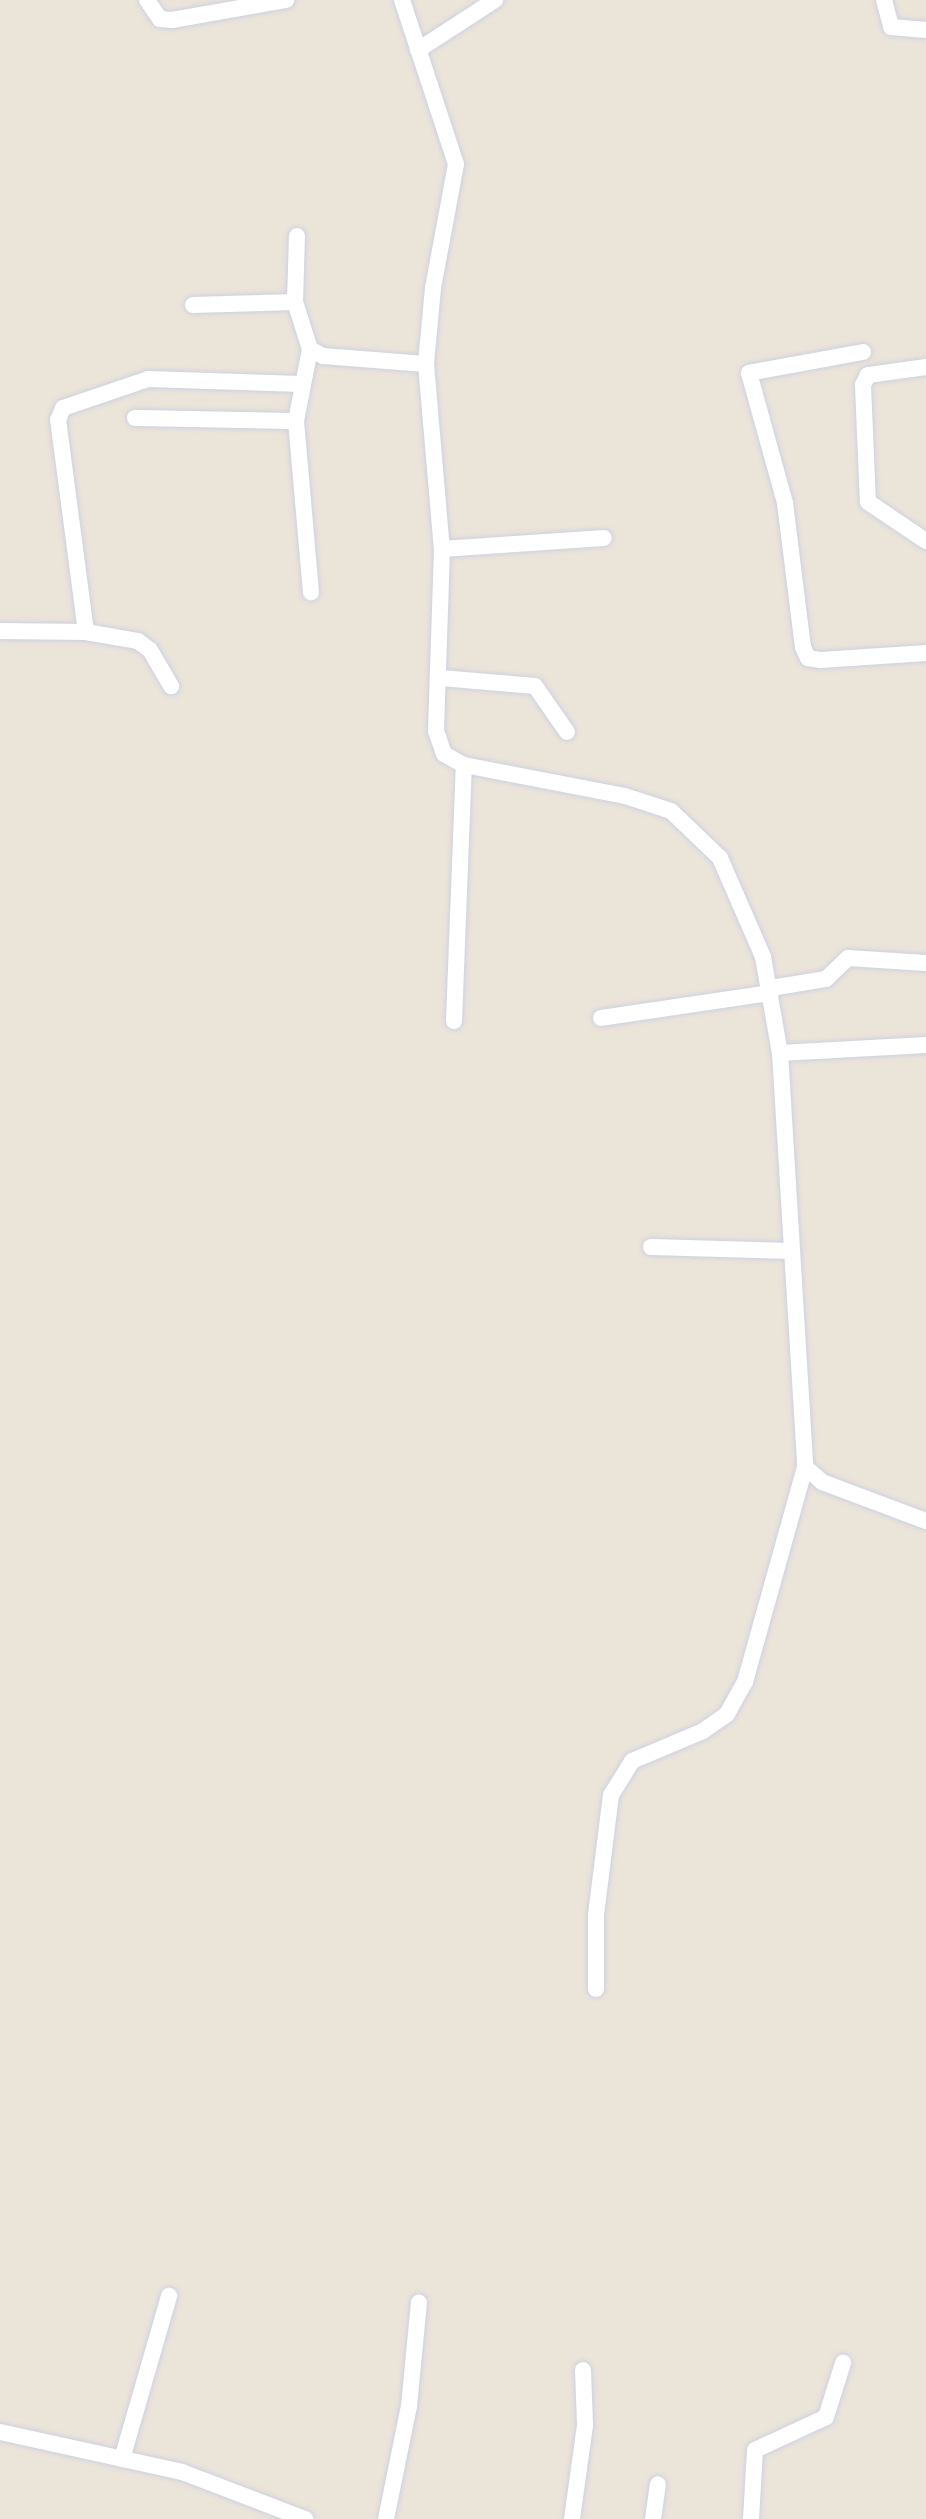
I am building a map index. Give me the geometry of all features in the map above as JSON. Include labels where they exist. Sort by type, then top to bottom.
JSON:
[{"type":"street","points":[[147,0],[160,19],[172,20],[286,0]]},
{"type":"street","points":[[402,0],[456,164],[433,288],[426,364],[442,549],[441,678],[436,731],[444,754],[464,765],[625,796],[671,811],[720,858],[745,904],[771,991],[780,1053],[805,1467],[745,1682],[727,1714],[703,1731],[632,1761],[611,1795],[596,1915],[596,1989]]},
{"type":"street","points":[[418,50],[495,0]]},
{"type":"street","points":[[884,0],[891,27],[926,30]]},
{"type":"street","points":[[297,236],[295,302],[310,349],[296,421],[311,592]]},
{"type":"street","points":[[193,305],[295,302]]},
{"type":"street","points":[[310,349],[323,356],[426,364]]},
{"type":"street","points":[[863,352],[749,373],[785,503],[803,647],[808,658],[821,660],[926,653]]},
{"type":"street","points":[[926,367],[868,375],[863,385],[868,502],[926,541]]},
{"type":"street","points":[[86,632],[58,420],[63,408],[148,379],[301,384]]},
{"type":"street","points":[[135,418],[296,421]]},
{"type":"street","points":[[442,549],[604,538]]},
{"type":"street","points":[[0,631],[86,632],[138,641],[150,650],[171,686]]},
{"type":"street","points":[[441,678],[535,686],[567,732]]},
{"type":"street","points":[[454,1021],[464,765]]},
{"type":"street","points":[[601,1018],[771,991],[826,979],[848,958],[926,963]]},
{"type":"street","points":[[780,1053],[926,1045]]},
{"type":"street","points":[[651,1247],[792,1251]]},
{"type":"street","points":[[805,1467],[822,1482],[926,1521]]},
{"type":"street","points":[[122,2459],[169,2296]]},
{"type":"street","points":[[386,2519],[409,2406],[419,2302]]},
{"type":"street","points":[[751,2519],[755,2450],[826,2417],[843,2363]]},
{"type":"street","points":[[572,2519],[585,2425],[583,2370]]},
{"type":"street","points":[[0,2432],[182,2472],[305,2519]]},
{"type":"street","points":[[653,2519],[658,2484]]}]
